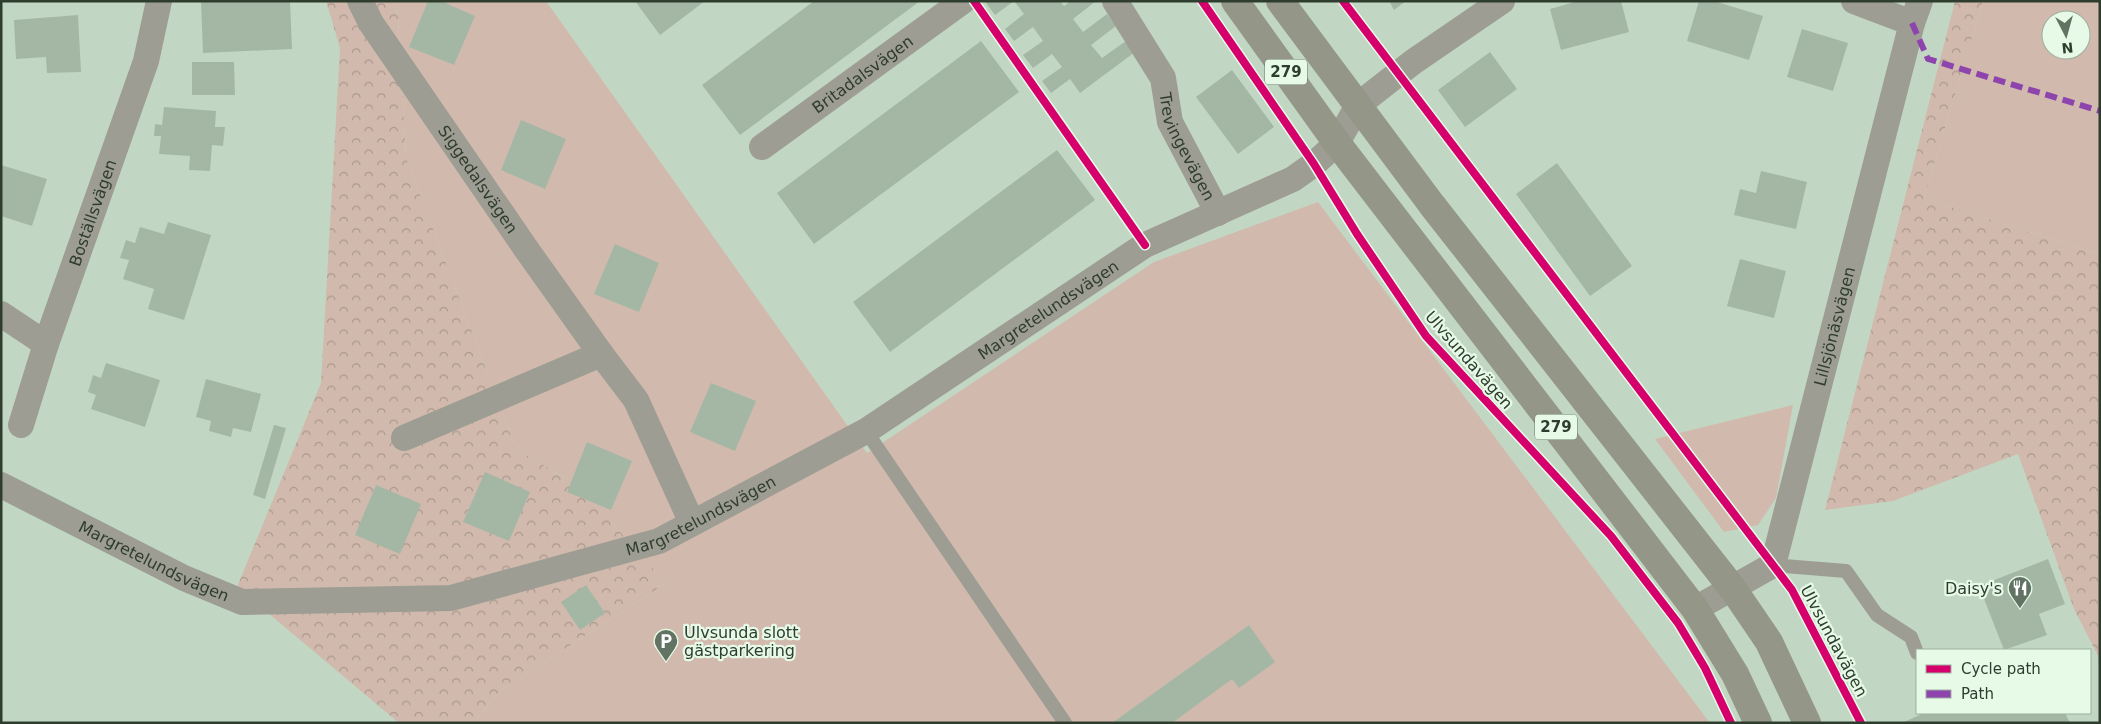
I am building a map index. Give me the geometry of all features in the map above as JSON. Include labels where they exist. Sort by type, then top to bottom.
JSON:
[{"type":"main road","name":"Ulvsundavägen","points":[[1235,1],[1338,143],[1696,609],[1735,674],[1758,723]]},
{"type":"main road","name":"279","points":[[1280,1],[1432,205],[1733,588],[1769,642],[1807,723]]},
{"type":"street","name":"Boställsvägen","points":[[22,424],[46,344],[146,61],[159,1]]},
{"type":"street","name":"Siggedalsvägen","points":[[360,1],[371,23],[529,253],[636,400],[692,523]]},
{"type":"street","name":"Britadalsvägen","points":[[762,147],[963,1]]},
{"type":"street","name":"Trevingevägen","points":[[1115,1],[1164,78],[1170,122],[1218,213]]},
{"type":"street","points":[[1338,143],[1358,105],[1413,62],[1502,1]]},
{"type":"street","points":[[1854,1],[1916,12]]},
{"type":"street","name":"Lillsjönäsvägen","points":[[1773,565],[1916,12]]},
{"type":"street","name":"Margretelundsvägen","points":[[1,485],[184,578],[242,602],[450,598],[659,541],[866,431],[1145,245],[1293,179],[1338,143]]},
{"type":"street","points":[[1,314],[46,344]]},
{"type":"street","points":[[404,438],[601,354]]},
{"type":"street","points":[[1696,609],[1773,565]]},
{"type":"lane","points":[[866,431],[1065,723]]},
{"type":"lane","points":[[1773,565],[1846,571],[1877,615],[1910,637],[1916,651]]},
{"type":"green space","points":[[326,1],[397,1],[406,157],[516,449],[579,486],[666,583],[499,692],[474,723],[399,723],[237,587],[321,383],[340,48]]},
{"type":"green space","points":[[397,1],[546,1],[867,453],[1154,262],[1318,202],[1710,723],[474,723],[499,692],[666,583],[579,486],[516,449],[406,157]]},
{"type":"green space","points":[[1955,1],[1983,1],[1924,198],[2100,255],[2100,660],[2074,609],[2018,454],[1893,501],[1825,510]]},
{"type":"green space","points":[[1983,1],[2100,1],[2100,255],[1924,198]]},
{"type":"green space","points":[[1793,405],[1776,498],[1758,525],[1724,532],[1655,439]]},
{"type":"building","points":[[201,1],[290,1],[292,49],[203,53]]},
{"type":"building","points":[[428,1],[441,1],[475,16],[454,65],[409,47]]},
{"type":"building","points":[[635,1],[705,1],[660,35]]},
{"type":"building","points":[[814,1],[920,1],[740,135],[702,85]]},
{"type":"building","points":[[988,1],[1014,1],[995,15],[986,3]]},
{"type":"building","points":[[1014,1],[1060,1],[1064,6],[1071,1],[1096,1],[1073,19],[1083,32],[1107,14],[1116,26],[1091,45],[1102,58],[1126,41],[1135,52],[1080,93],[1070,79],[1051,93],[1042,81],[1062,67],[1052,54],[1033,68],[1023,55],[1043,41],[1033,27],[1014,41],[1005,29],[1024,14]]},
{"type":"building","points":[[1389,1],[1406,1],[1394,10]]},
{"type":"building","points":[[1578,1],[1621,1],[1629,32],[1561,50],[1550,9]]},
{"type":"building","points":[[1699,1],[1714,1],[1763,16],[1749,60],[1687,41]]},
{"type":"building","points":[[78,15],[81,72],[47,73],[46,57],[16,59],[14,20]]},
{"type":"building","points":[[1802,29],[1848,43],[1833,91],[1787,77]]},
{"type":"building","points":[[981,41],[1019,92],[814,244],[777,193]]},
{"type":"building","points":[[1490,52],[1517,89],[1465,127],[1438,90]]},
{"type":"building","points":[[192,62],[234,62],[235,95],[192,95]]},
{"type":"building","points":[[1232,70],[1274,127],[1238,154],[1196,97]]},
{"type":"building","points":[[164,107],[216,111],[215,127],[225,127],[223,146],[212,145],[210,171],[189,170],[190,156],[159,154],[161,136],[154,136],[155,124],[162,125]]},
{"type":"building","points":[[521,120],[566,139],[545,189],[501,170]]},
{"type":"building","points":[[1057,150],[1095,200],[890,352],[853,302]]},
{"type":"building","points":[[1557,163],[1632,266],[1590,296],[1516,194]]},
{"type":"building","points":[[1,165],[47,179],[32,226],[1,216]]},
{"type":"building","points":[[1761,171],[1807,182],[1796,229],[1734,215],[1740,189],[1756,193]]},
{"type":"building","points":[[168,222],[211,235],[184,320],[148,309],[154,289],[123,279],[129,260],[120,258],[126,240],[135,243],[140,227],[164,234]]},
{"type":"building","points":[[615,244],[659,263],[639,312],[594,294]]},
{"type":"building","points":[[1740,259],[1786,271],[1774,318],[1727,306]]},
{"type":"building","points":[[106,363],[160,380],[145,427],[91,409],[96,395],[88,392],[93,375],[101,378]]},
{"type":"building","points":[[206,379],[261,394],[251,432],[233,428],[231,437],[209,431],[211,421],[196,417]]},
{"type":"building","points":[[711,383],[756,401],[735,451],[690,432]]},
{"type":"building","points":[[274,425],[286,428],[265,499],[253,495]]},
{"type":"building","points":[[587,442],[632,461],[611,510],[567,492]]},
{"type":"building","points":[[485,472],[530,492],[509,541],[463,522]]},
{"type":"building","points":[[376,485],[421,504],[400,554],[355,535]]},
{"type":"building","name":"Daisy's","points":[[2048,559],[2065,604],[2039,614],[2047,635],[2004,649],[1979,586]]},
{"type":"building","points":[[586,585],[605,613],[580,630],[561,602]]},
{"type":"building","points":[[1249,625],[1275,662],[1239,688],[1232,679],[1172,723],[1112,723]]},
{"type":"building","points":[[1922,714],[2066,714],[2070,723],[1902,723]]},
{"type":"marked path","points":[[1912,23],[1928,59],[2100,111]]},
{"type":"cycle path","points":[[974,1],[1145,245]]},
{"type":"cycle path","points":[[1202,1],[1314,164],[1357,234],[1426,336],[1611,536],[1678,623],[1705,668],[1731,723]]},
{"type":"cycle path","points":[[1343,1],[1792,590],[1861,723]]},
{"type":"place","name":"Daisy's","points":[[2020,609]]},
{"type":"place","name":"Ulvsunda slott gästparkering","points":[[666,662]]}]
